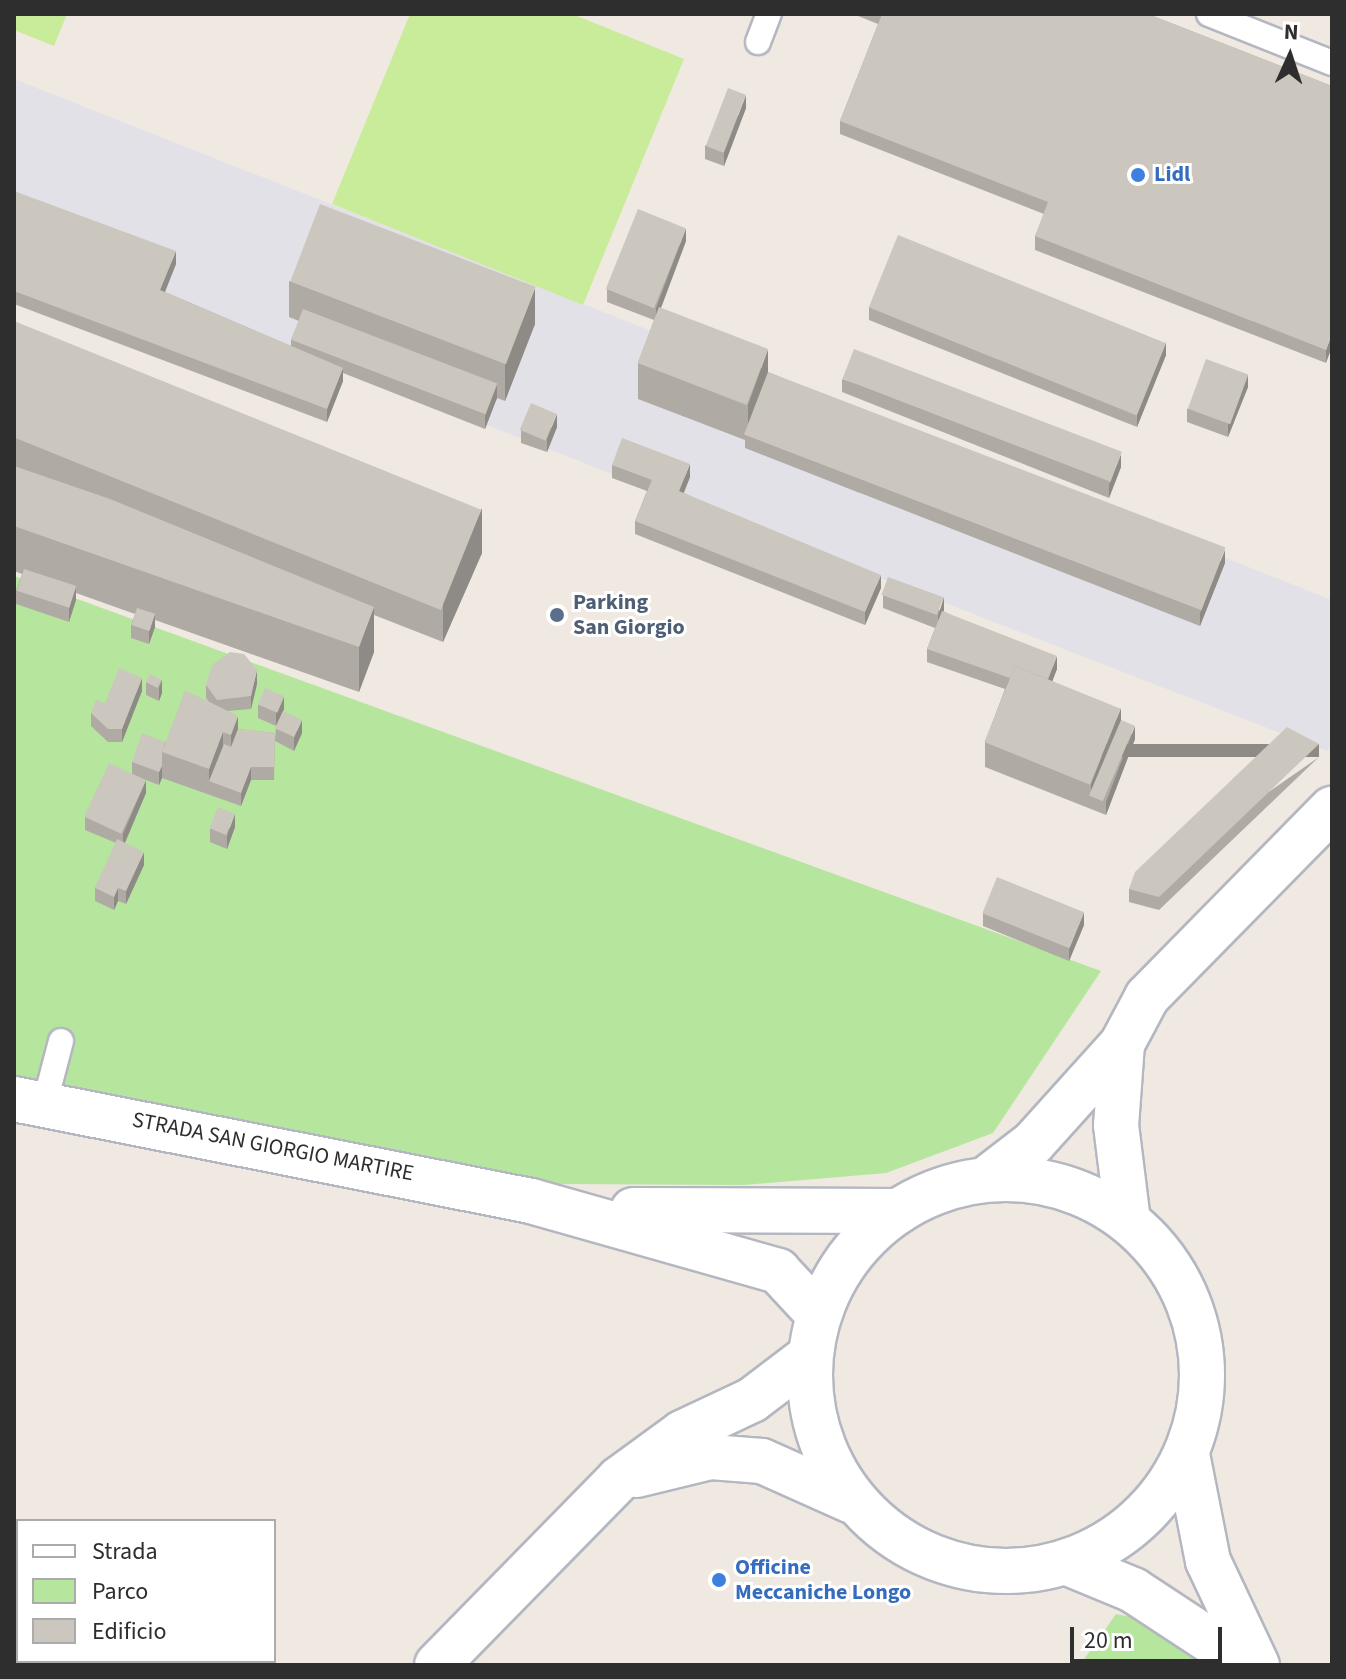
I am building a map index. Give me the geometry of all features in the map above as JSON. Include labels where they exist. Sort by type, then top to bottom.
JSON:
[{"type":"street","points":[[859,1505],[829,1458],[812,1406],[810,1356],[818,1314],[848,1259],[899,1211],[985,1180],[1033,1143],[1122,1044],[1147,997],[1332,809]]},
{"type":"street","points":[[1122,1044],[1116,1125],[1128,1221]]},
{"type":"street","name":"STRADA SAN GIORGIO MARTIRE","points":[[29,1100],[531,1201],[778,1271],[818,1314]]},
{"type":"street","points":[[619,1479],[711,1457],[762,1461],[859,1505],[902,1541],[954,1564],[1010,1571],[1065,1562],[1138,1522],[1187,1454],[1201,1405],[1202,1353],[1189,1303],[1165,1258],[1128,1221],[1085,1195],[1036,1181],[985,1180]]},
{"type":"street","name":"STRADA SAN GIORGIO MARTIRE","points":[[531,1201],[683,1214],[899,1211]]},
{"type":"street","points":[[437,1665],[619,1479],[682,1433],[752,1400],[810,1356]]},
{"type":"street","points":[[1187,1454],[1208,1561],[1257,1665]]},
{"type":"street","points":[[1065,1562],[1133,1590],[1247,1665]]},
{"type":"lane","points":[[758,42],[769,14]]},
{"type":"lane","points":[[1209,14],[1332,63]]},
{"type":"lane","points":[[29,1100],[61,1041]]},
{"type":"shaded area","points":[[14,79],[1332,600],[1332,746],[1327,751],[14,242]]},
{"type":"green space","points":[[14,14],[67,14],[54,46],[14,30]]},
{"type":"green space","points":[[410,14],[572,14],[684,59],[583,305],[332,204]]},
{"type":"green space","points":[[14,576],[1101,971],[993,1133],[886,1173],[744,1185],[562,1184],[14,1084]]},
{"type":"green space","points":[[1116,1614],[1159,1623],[1201,1665],[1080,1665]]},
{"type":"building","name":"Lidl","points":[[882,14],[1148,14],[1332,86],[1332,334],[1326,350],[1035,236],[1048,202],[840,121]]},
{"type":"building","points":[[728,88],[746,95],[724,153],[706,146]]},
{"type":"building","points":[[14,191],[176,251],[160,290],[343,368],[327,409],[14,291]]},
{"type":"building","points":[[320,204],[536,287],[506,364],[290,281]]},
{"type":"building","points":[[638,209],[686,228],[654,308],[606,289]]},
{"type":"building","points":[[898,235],[1166,343],[1137,416],[869,307]]},
{"type":"building","points":[[659,307],[768,349],[747,405],[637,363]]},
{"type":"building","points":[[303,309],[497,384],[485,414],[291,340]]},
{"type":"building","points":[[14,321],[481,510],[441,610],[14,437]]},
{"type":"building","points":[[854,349],[1122,452],[1110,482],[843,379]]},
{"type":"building","points":[[1206,359],[1248,374],[1230,424],[1188,409]]},
{"type":"building","points":[[768,372],[1225,548],[1201,610],[744,435]]},
{"type":"building","points":[[531,403],[557,414],[545,441],[520,430]]},
{"type":"building","points":[[622,438],[690,464],[679,491],[881,575],[865,612],[635,521],[652,480],[612,465]]},
{"type":"building","points":[[14,466],[110,499],[374,607],[359,647],[14,526]]},
{"type":"building","points":[[24,569],[76,586],[69,608],[17,591]]},
{"type":"building","points":[[888,577],[943,597],[937,615],[882,595]]},
{"type":"building","points":[[137,608],[155,614],[150,631],[131,625]]},
{"type":"building","points":[[942,611],[1057,656],[1048,679],[1015,666],[1010,678],[927,649]]},
{"type":"building","points":[[230,652],[244,654],[257,670],[251,696],[217,700],[206,685],[212,665]]},
{"type":"building","points":[[1015,666],[1121,709],[1090,785],[984,742]]},
{"type":"building","points":[[119,668],[142,678],[122,729],[108,729],[91,713],[96,700],[105,703]]},
{"type":"building","points":[[150,674],[162,680],[157,688],[146,682]]},
{"type":"building","points":[[265,688],[284,696],[277,713],[258,705]]},
{"type":"building","points":[[185,690],[238,716],[231,735],[223,732],[209,769],[162,752]]},
{"type":"building","points":[[283,711],[302,720],[294,737],[275,728]]},
{"type":"building","points":[[1121,720],[1135,726],[1103,801],[1089,795]]},
{"type":"building","points":[[1287,727],[1319,744],[1159,897],[1129,889],[1135,872]]},
{"type":"building","points":[[238,729],[275,733],[274,767],[251,767],[241,793],[209,781],[224,744],[231,747]]},
{"type":"building","points":[[142,733],[165,742],[159,772],[132,762]]},
{"type":"building","points":[[109,763],[146,780],[121,834],[84,816]]},
{"type":"building","points":[[218,807],[235,814],[226,835],[209,828]]},
{"type":"building","points":[[117,839],[144,852],[126,891],[118,888],[114,897],[95,888]]},
{"type":"building","points":[[997,877],[1084,912],[1070,948],[982,913]]},
{"type":"place","name":"Lidl","points":[[1138,175]]},
{"type":"place","name":"Parking San Giorgio","points":[[557,615]]},
{"type":"place","name":"Officine Meccaniche Longo","points":[[719,1580]]}]
